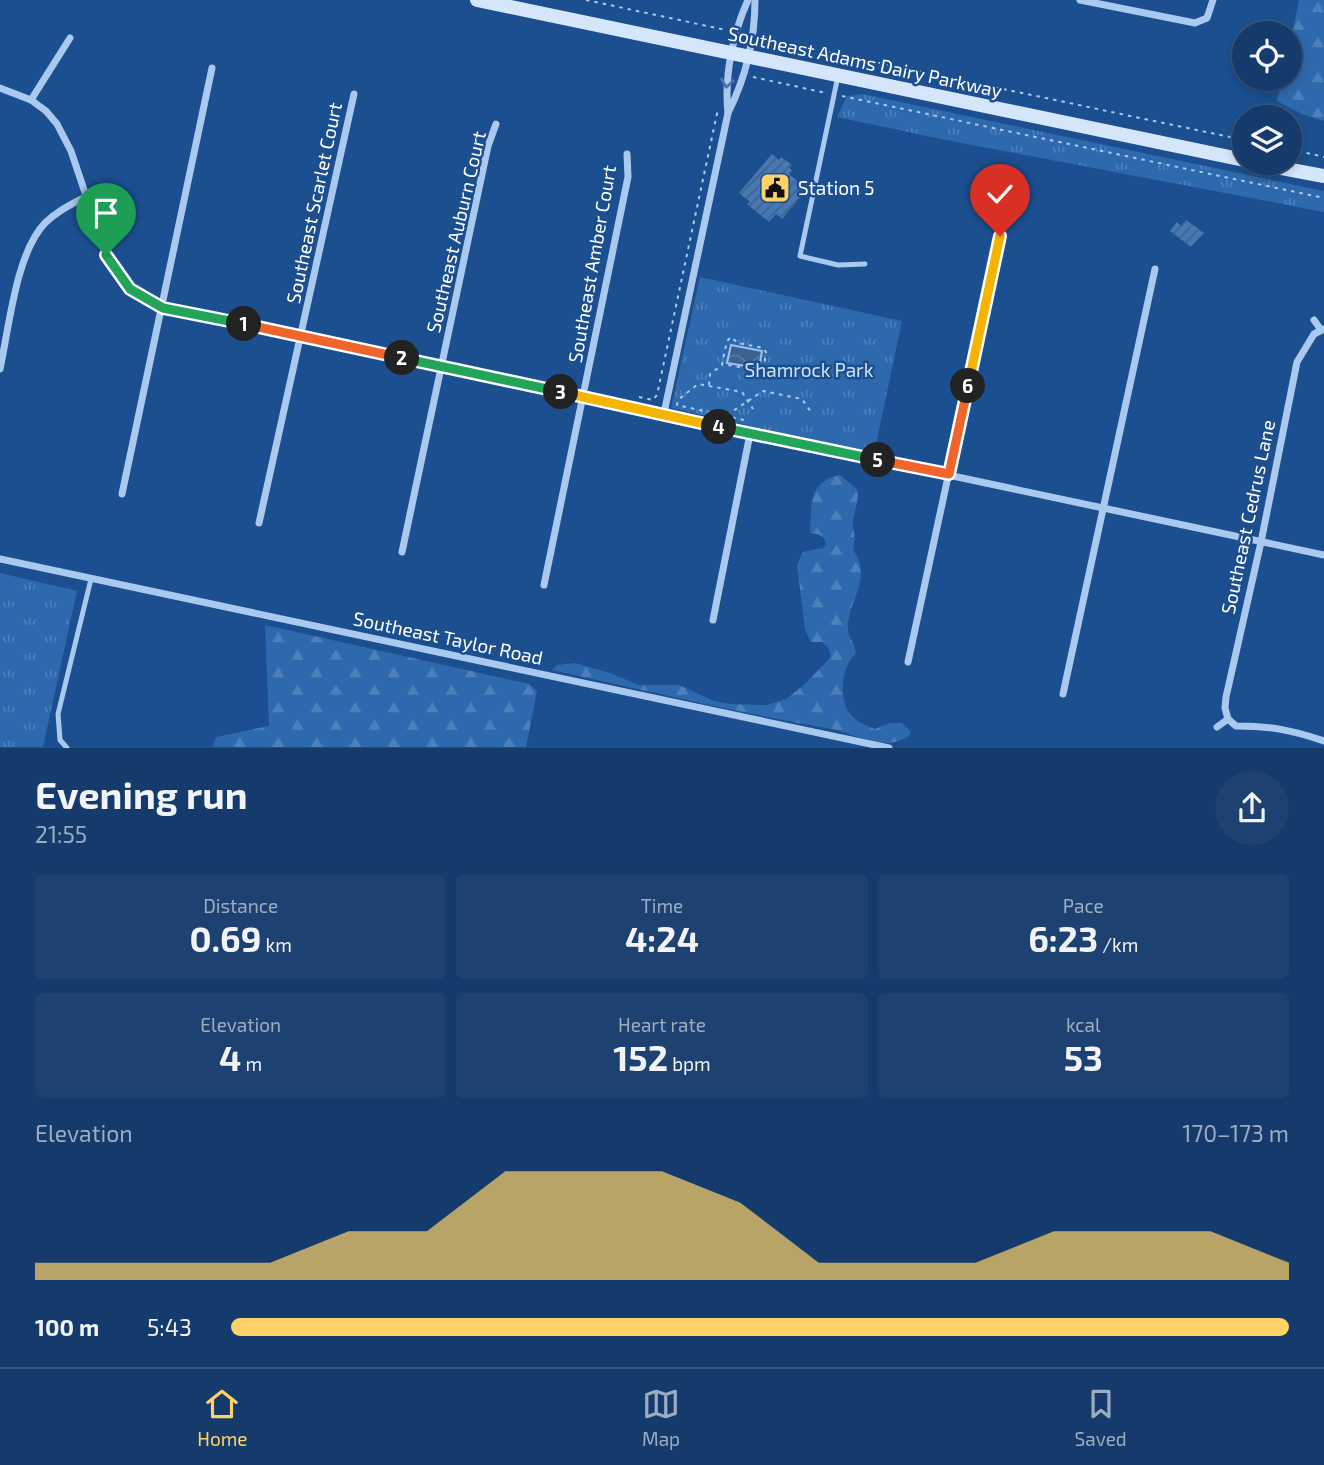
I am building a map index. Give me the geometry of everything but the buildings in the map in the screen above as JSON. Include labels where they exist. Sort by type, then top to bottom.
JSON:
[{"type":"main road","name":"Southeast Adams Dairy Parkway","points":[[477,0],[1232,158]]},
{"type":"main road","points":[[1302,172],[1324,176]]},
{"type":"street","points":[[728,113],[725,92],[732,54],[748,0]]},
{"type":"street","points":[[664,413],[728,113],[750,57],[755,0]]},
{"type":"street","points":[[1080,0],[1195,23],[1205,20],[1213,0]]},
{"type":"street","points":[[1205,20],[1208,29]]},
{"type":"street","points":[[31,100],[70,38]]},
{"type":"street","points":[[122,494],[212,68]]},
{"type":"street","points":[[0,88],[31,100],[57,124],[71,151],[106,255],[130,289],[163,308],[1324,555]]},
{"type":"street","name":"Southeast Scarlet Court","points":[[259,523],[354,94]]},
{"type":"street","name":"Southeast Auburn Court","points":[[402,552],[488,146],[496,124]]},
{"type":"street","name":"Southeast Amber Court","points":[[544,585],[628,177],[627,154]]},
{"type":"street","points":[[0,369],[22,267],[33,239],[45,223],[87,196]]},
{"type":"street","points":[[908,662],[1000,236]]},
{"type":"street","points":[[1063,694],[1155,268]]},
{"type":"street","name":"Southeast Cedrus Lane","points":[[1228,719],[1226,697],[1261,542],[1297,362],[1308,342],[1323,330],[1314,320]]},
{"type":"street","points":[[713,620],[750,435]]},
{"type":"street","name":"Southeast Taylor Road","points":[[0,559],[889,747]]},
{"type":"street","points":[[1217,727],[1228,719],[1236,726],[1289,729],[1324,740]]},
{"type":"lane","points":[[838,76],[800,256],[838,265],[864,264]]},
{"type":"lane","points":[[67,747],[60,740],[58,714],[91,579]]},
{"type":"path","points":[[586,0],[730,31]]},
{"type":"path","points":[[756,37],[1232,137]]},
{"type":"path","points":[[752,76],[1324,198]]},
{"type":"path","points":[[639,397],[653,400],[657,395],[718,112],[718,99]]},
{"type":"path","points":[[1302,152],[1324,157]]},
{"type":"path","points":[[709,386],[710,374],[722,364],[727,341],[731,337],[738,344],[763,348],[766,352],[764,368],[758,370],[722,364]]},
{"type":"path","points":[[744,420],[677,405],[678,400],[698,384],[742,392],[752,409]]},
{"type":"path","points":[[726,416],[763,391],[802,398],[811,412]]},
{"type":"green space","points":[[1299,0],[1324,0],[1324,121],[1302,114],[1302,105],[1285,105],[1277,101],[1279,91],[1302,91],[1302,21],[1295,21]]},
{"type":"green space","points":[[862,94],[1232,172],[1232,175],[1248,175],[1324,191],[1324,212],[837,117],[847,96]]},
{"type":"green space","name":"Shamrock Park","points":[[700,277],[902,321],[874,454],[671,408]]},
{"type":"green space","points":[[840,475],[858,490],[853,522],[853,550],[861,571],[848,632],[856,654],[844,674],[844,701],[851,715],[862,723],[875,729],[889,723],[902,723],[910,731],[910,735],[890,743],[876,742],[832,729],[552,670],[557,665],[575,663],[639,685],[679,685],[714,701],[730,704],[767,705],[786,699],[830,658],[827,647],[822,642],[811,642],[805,630],[797,565],[803,552],[823,548],[826,544],[823,537],[810,533],[813,496],[822,483]]},
{"type":"green space","points":[[0,573],[77,591],[43,747],[0,747]]},
{"type":"green space","points":[[265,625],[529,684],[537,691],[526,747],[213,747],[216,737],[269,726]]},
{"type":"water","points":[[731,345],[762,351],[759,368],[727,363]]},
{"type":"place","name":"Station 5","points":[[775,188]]},
{"type":"route","points":[[106,255],[130,289],[163,308],[664,413],[750,435],[949,474],[1000,236]]}]
